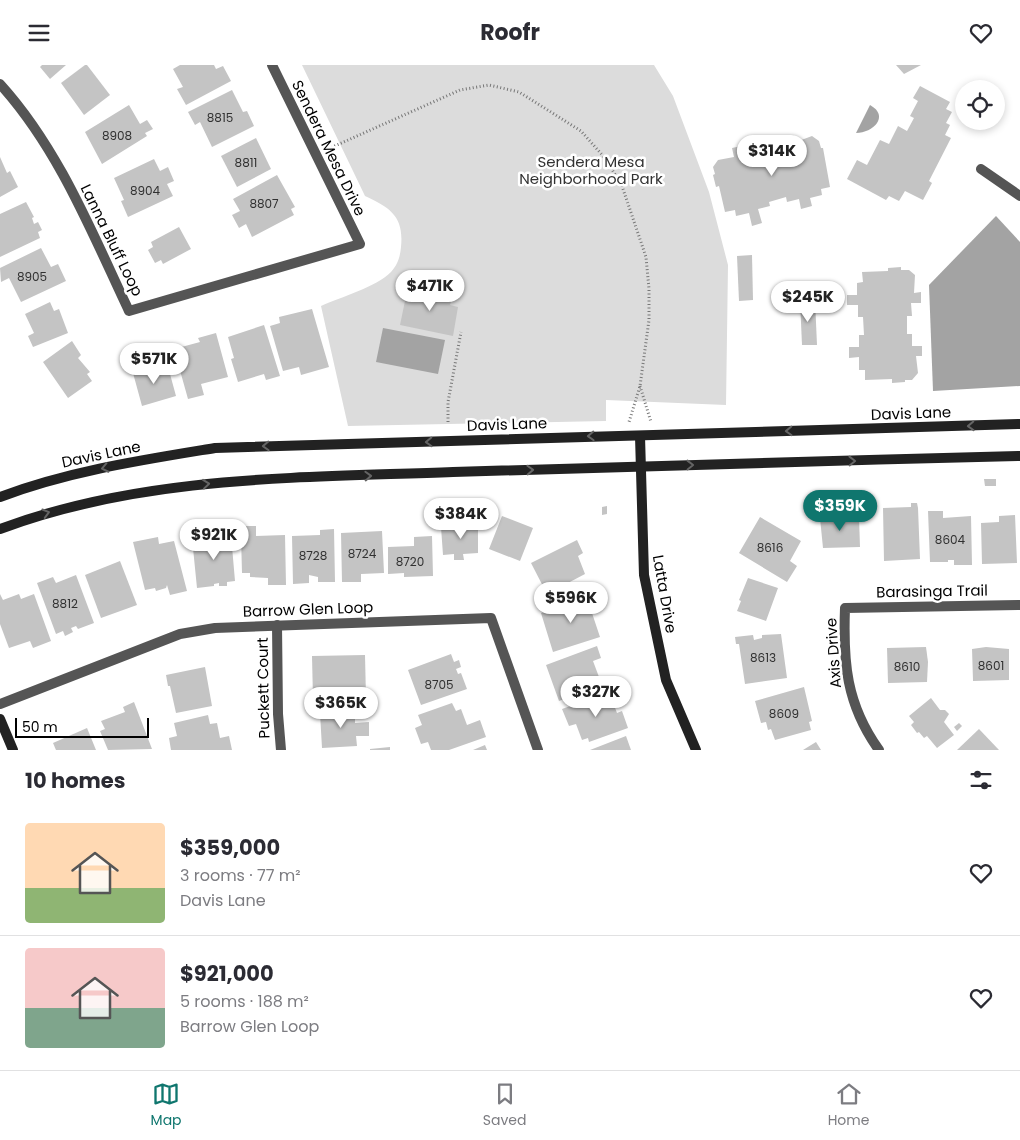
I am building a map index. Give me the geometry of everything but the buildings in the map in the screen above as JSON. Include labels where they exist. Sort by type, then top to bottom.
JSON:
[{"type":"main road","name":"Davis Lane","points":[[0,497],[42,481],[154,458],[215,448],[1020,424]]},
{"type":"main road","name":"Latta Drive","points":[[640,436],[644,575],[666,680],[696,750]]},
{"type":"main road","points":[[0,529],[65,508],[134,493],[235,481],[641,466],[1020,457]]},
{"type":"main road","points":[[0,719],[13,750]]},
{"type":"street","name":"Sendera Mesa Drive","points":[[272,65],[360,244]]},
{"type":"street","name":"Lanna Bluff Loop","points":[[0,84],[51,151],[129,311],[360,244]]},
{"type":"street","points":[[981,169],[1020,196]]},
{"type":"street","name":"Barasinga Trail","points":[[845,608],[1020,605]]},
{"type":"street","name":"Axis Drive","points":[[845,608],[844,641],[850,693],[865,731],[879,750]]},
{"type":"street","name":"Barrow Glen Loop","points":[[0,704],[180,634],[211,628],[491,618],[538,750]]},
{"type":"street","name":"Puckett Court","points":[[277,625],[278,714],[281,750]]},
{"type":"path","points":[[328,149],[460,91],[490,85],[520,92],[581,131],[605,158],[622,186],[646,257],[649,321],[640,386],[628,425]]},
{"type":"path","points":[[448,422],[448,402],[461,332]]},
{"type":"path","points":[[640,386],[651,423]]},
{"type":"green space","name":"Sendera Mesa Neighborhood Park","points":[[302,65],[654,65],[673,96],[709,192],[728,265],[726,405],[606,400],[606,421],[348,426],[321,306],[368,287],[391,272],[400,254],[400,228],[398,221],[389,209],[365,196]]},
{"type":"shaded area","points":[[870,105],[879,114],[877,123],[868,130],[856,133]]},
{"type":"shaded area","points":[[996,216],[1020,242],[1020,386],[933,391],[929,285]]},
{"type":"shaded area","points":[[383,328],[445,340],[438,374],[376,362]]},
{"type":"shaded area","points":[[856,494],[859,499],[855,504],[836,504],[834,500],[837,495]]}]
